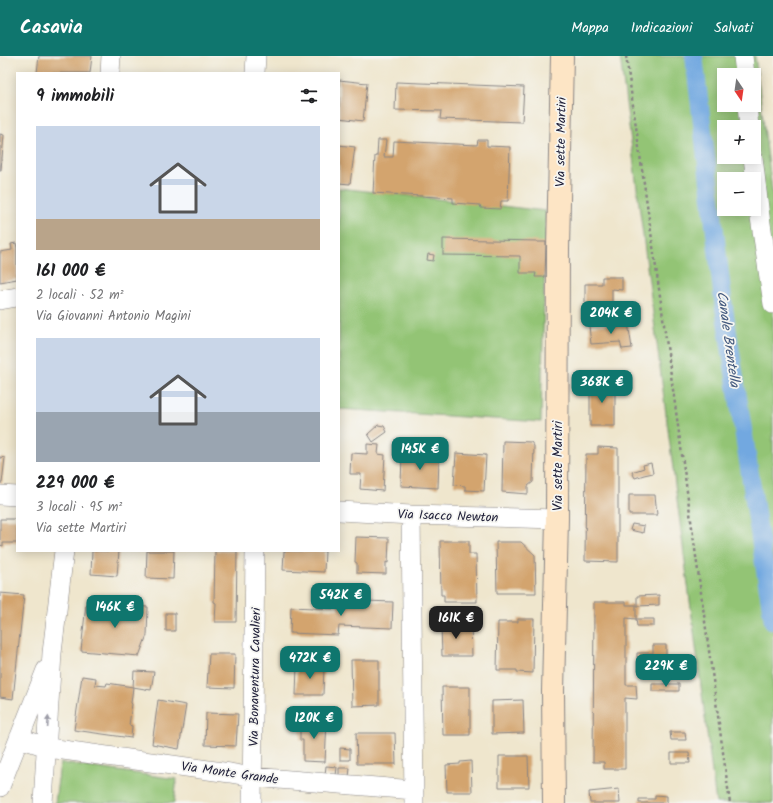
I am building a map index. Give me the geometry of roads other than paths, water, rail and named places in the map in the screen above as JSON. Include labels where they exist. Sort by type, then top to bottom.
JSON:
[{"type":"main road","name":"Via sette Martiri","points":[[554,803],[553,691],[557,519],[558,249],[562,56]]},
{"type":"street","points":[[110,72],[111,56]]},
{"type":"street","points":[[255,72],[256,56]]},
{"type":"street","points":[[743,56],[744,68]]},
{"type":"street","points":[[753,164],[773,304]]},
{"type":"street","points":[[0,300],[16,297]]},
{"type":"street","points":[[0,495],[16,496]]},
{"type":"street","name":"Via Isacco Newton","points":[[340,511],[411,515],[557,519]]},
{"type":"street","points":[[411,515],[414,797]]},
{"type":"street","points":[[42,803],[47,747],[52,653],[64,552]]},
{"type":"street","name":"Via Bonaventura Cavalieri","points":[[252,803],[255,552]]},
{"type":"street","points":[[0,788],[52,653]]},
{"type":"street","name":"Via Monte Grande","points":[[19,738],[56,749],[253,777],[414,797]]},
{"type":"waterway","name":"Canale Brentella","points":[[694,56],[724,308],[773,621]]}]
